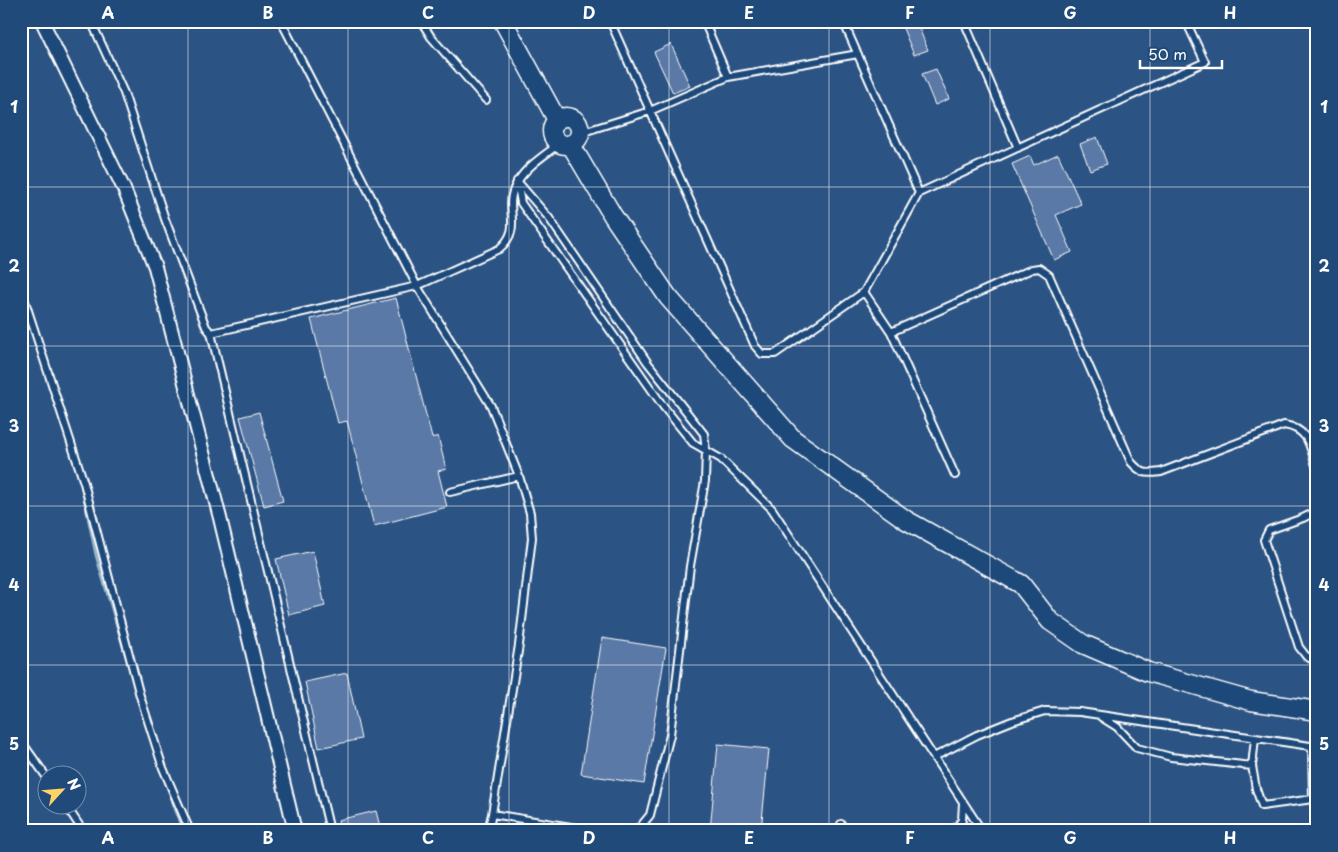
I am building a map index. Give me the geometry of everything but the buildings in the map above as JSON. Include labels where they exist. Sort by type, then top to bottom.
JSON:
[{"type":"main road","points":[[503,21],[557,120]]},
{"type":"main road","points":[[570,140],[578,124],[571,118],[557,120],[552,132],[570,140],[612,216],[668,296],[793,439],[906,520],[1021,584],[1050,621],[1083,644],[1148,672],[1251,701],[1317,711]]},
{"type":"street","points":[[42,21],[124,189],[155,267],[220,518],[295,831]]},
{"type":"lane","points":[[91,21],[124,93],[165,219],[206,327],[211,333],[330,831]]},
{"type":"lane","points":[[281,21],[417,286],[491,406],[519,476],[530,513],[532,538],[519,645],[488,831]]},
{"type":"lane","points":[[421,21],[431,37],[486,100]]},
{"type":"lane","points":[[610,21],[755,346],[762,354],[775,354],[864,292],[919,193],[1204,62],[1186,21]]},
{"type":"lane","points":[[704,21],[728,77]]},
{"type":"lane","points":[[843,21],[919,193]]},
{"type":"lane","points":[[964,21],[1018,148]]},
{"type":"lane","points":[[211,333],[417,286],[490,253],[509,241],[514,229],[509,205],[518,181],[529,168],[570,140],[650,111],[728,77],[858,54]]},
{"type":"lane","points":[[518,181],[543,211],[648,363],[704,434],[706,451],[705,481],[690,566],[670,735],[650,815],[641,826],[632,831]]},
{"type":"lane","points":[[518,181],[521,203],[663,406],[693,443],[728,465],[772,509],[982,831]]},
{"type":"lane","points":[[891,332],[1032,269],[1039,268],[1049,275],[1131,462],[1140,472],[1148,474],[1161,472],[1284,426],[1295,427],[1308,439],[1317,469]]},
{"type":"lane","points":[[21,289],[84,483],[140,696],[163,768],[190,831]]},
{"type":"lane","points":[[864,292],[891,332],[955,475]]},
{"type":"lane","points":[[450,492],[519,476]]},
{"type":"lane","points":[[1317,511],[1269,530],[1264,540],[1299,647],[1306,656],[1317,662]]},
{"type":"lane","points":[[934,757],[977,735],[1045,711],[1098,714],[1314,747],[1313,799],[1262,806],[1256,789],[1252,766],[1255,738]]},
{"type":"lane","points":[[1098,714],[1117,727],[1137,748],[1171,757],[1252,766]]},
{"type":"lane","points":[[21,741],[38,765]]},
{"type":"lane","points":[[954,831],[962,820],[963,803]]},
{"type":"lane","points":[[72,814],[83,831]]},
{"type":"lane","points":[[492,814],[595,831]]},
{"type":"lane","points":[[841,824],[846,831]]},
{"type":"waterway","points":[[82,488],[96,555],[130,670]]},
{"type":"waterway","points":[[152,743],[183,831]]}]
